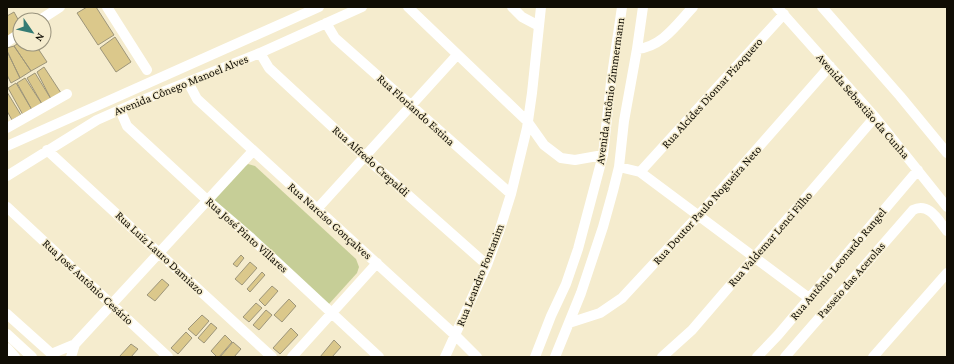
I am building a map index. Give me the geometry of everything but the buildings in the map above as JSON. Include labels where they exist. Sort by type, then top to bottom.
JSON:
[{"type":"street","points":[[107,7],[147,70]]},
{"type":"street","name":"Avenida Cônego Manoel Alves","points":[[7,146],[319,7]]},
{"type":"street","name":"Avenida Cônego Manoel Alves","points":[[7,176],[97,120],[260,52],[362,7]]},
{"type":"street","points":[[408,7],[527,121],[544,145],[561,158],[575,160],[603,155]]},
{"type":"street","points":[[512,7],[522,17],[539,26]]},
{"type":"street","name":"Rua Leandro Fontanim","points":[[445,357],[487,265],[500,232],[511,194],[532,93],[541,7]]},
{"type":"street","name":"Avenida Antônio Zimmermann","points":[[535,357],[551,316],[566,284],[576,256],[603,155],[611,82],[622,7]]},
{"type":"street","name":"Avenida Antônio Zimmermann","points":[[555,357],[581,293],[603,227],[619,167],[624,121],[637,49],[642,7]]},
{"type":"street","points":[[637,49],[648,47],[662,40],[692,7]]},
{"type":"street","points":[[822,7],[900,96],[947,153]]},
{"type":"street","name":"Avenida Sebastião da Cunha","points":[[781,11],[875,117],[947,207]]},
{"type":"street","name":"Rua Alcídes Diomar Pizoquero","points":[[640,172],[781,11]]},
{"type":"street","name":"Rua Floriando Estina","points":[[326,23],[335,38],[511,194]]},
{"type":"street","name":"Rua Alfredo Crepaldi","points":[[260,52],[269,68],[364,156],[487,265]]},
{"type":"street","points":[[318,208],[457,54]]},
{"type":"street","name":"Rua Doutor Paulo Nogueira Neto","points":[[569,323],[595,315],[615,304],[698,216],[830,66]]},
{"type":"street","name":"Rua Narciso Gonçalves","points":[[188,82],[197,99],[318,208],[477,357]]},
{"type":"street","points":[[7,128],[67,94]]},
{"type":"street","name":"Rua José Pinto Villares","points":[[120,110],[127,126],[379,357]]},
{"type":"street","name":"Rua Valdemar Lenci Filho","points":[[662,357],[692,330],[875,117]]},
{"type":"street","name":"Rua Luiz Lauro Damiazo","points":[[47,150],[272,357]]},
{"type":"street","points":[[7,314],[53,355],[75,344],[253,151]]},
{"type":"street","points":[[619,167],[640,172],[810,298]]},
{"type":"street","name":"Rua Antônio Leonardo Rangel","points":[[757,357],[810,298],[918,170]]},
{"type":"street","name":"Rua José Antônio Cesário","points":[[7,207],[168,357]]},
{"type":"street","name":"Passeio das Acerolas","points":[[785,357],[910,212],[920,207],[930,211],[947,231]]},
{"type":"street","points":[[292,357],[377,263]]},
{"type":"street","points":[[873,357],[947,273]]},
{"type":"street","points":[[7,334],[32,357]]},
{"type":"street","points":[[70,357],[75,344]]},
{"type":"street","points":[[7,348],[15,357]]},
{"type":"green space","points":[[248,164],[255,166],[356,259],[359,267],[357,273],[329,304],[325,303],[215,203],[214,199]]}]
